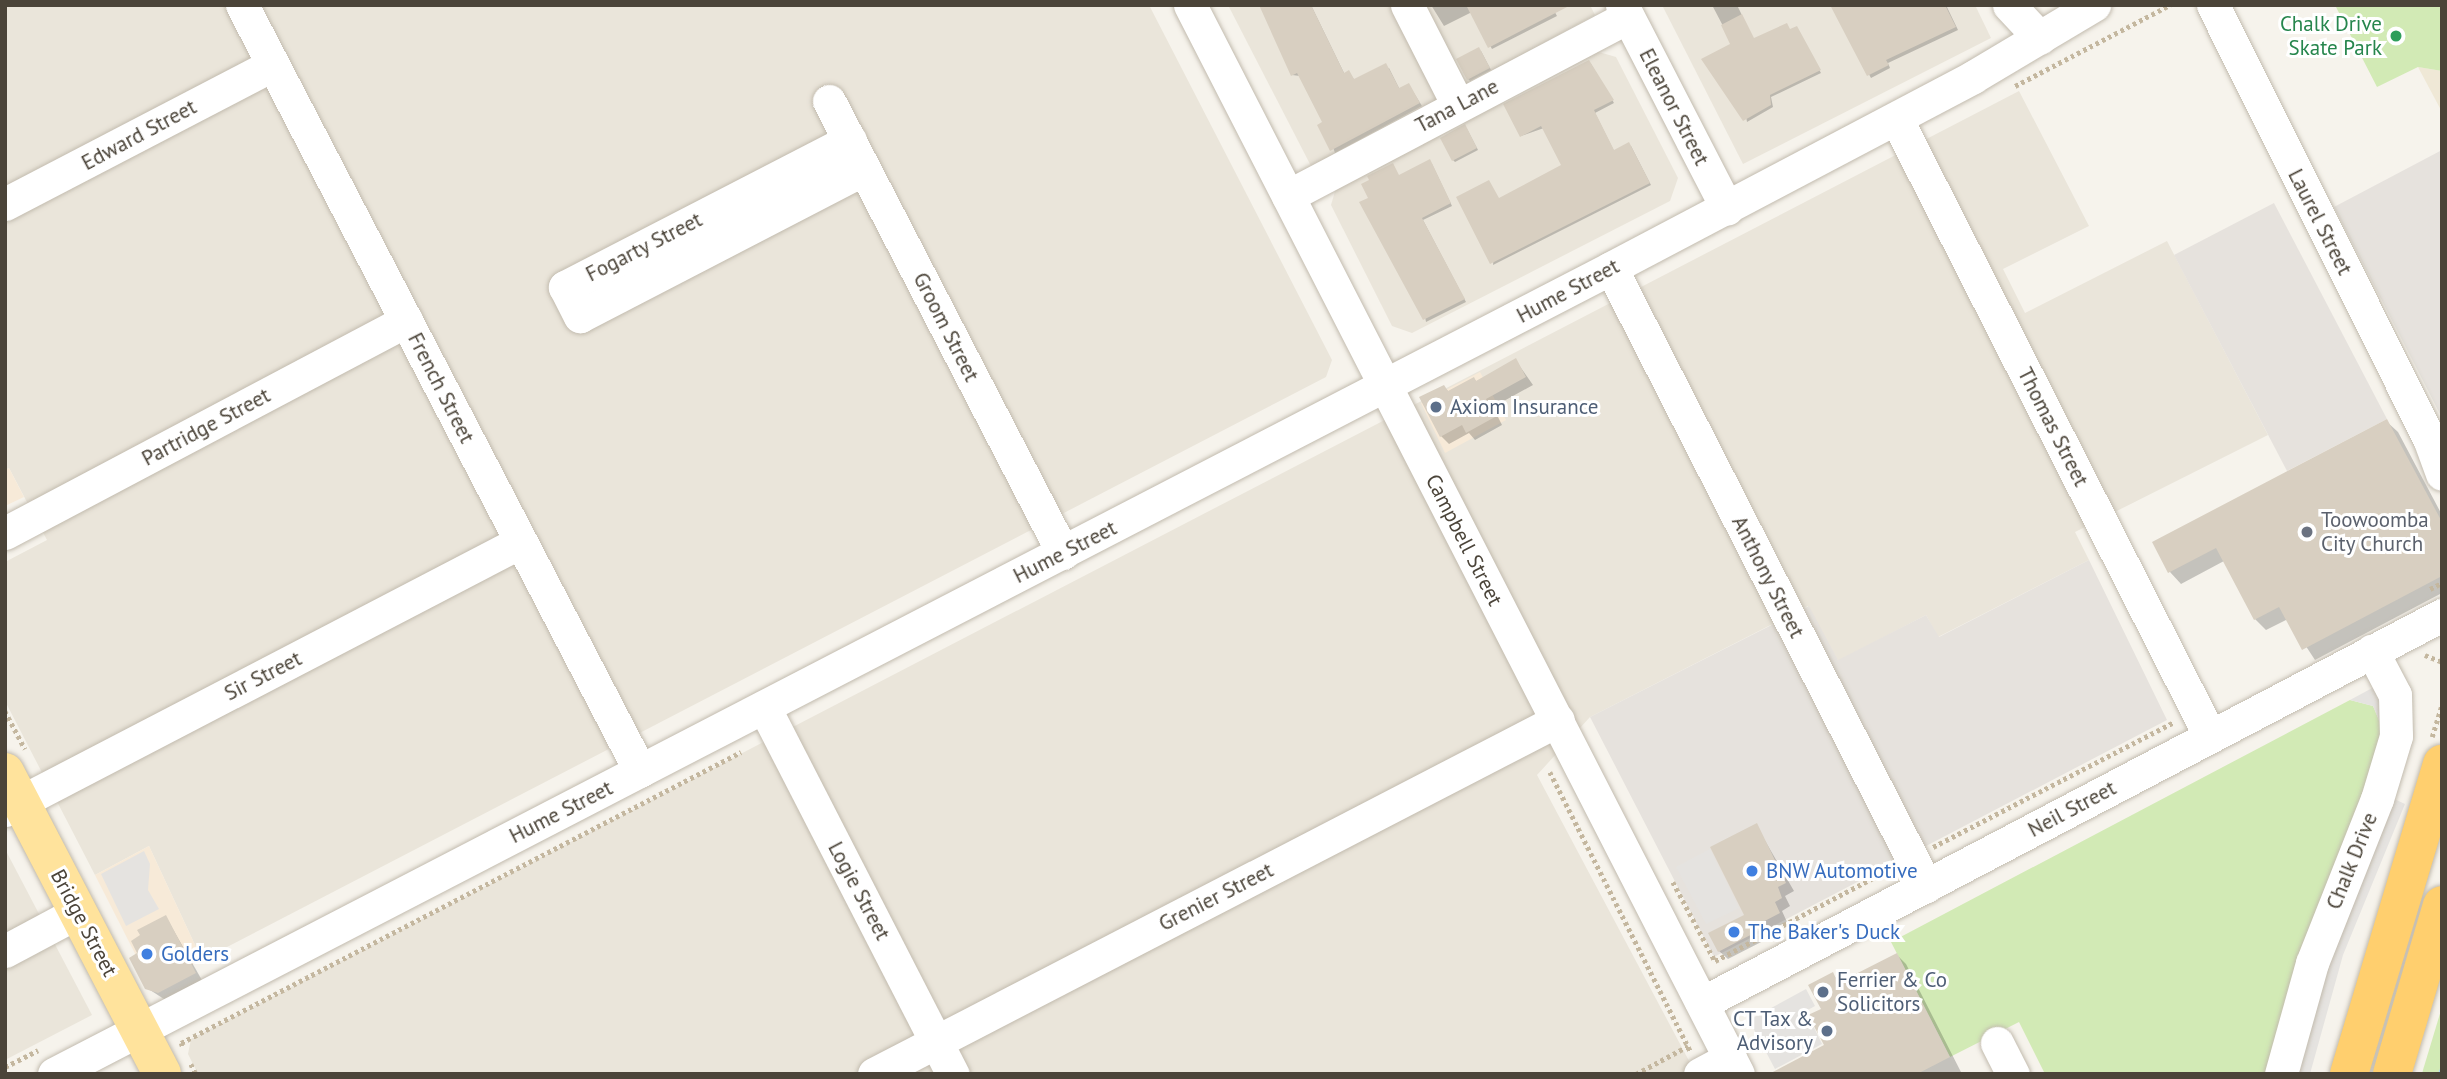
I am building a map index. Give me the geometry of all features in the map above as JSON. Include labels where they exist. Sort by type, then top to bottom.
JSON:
[{"type":"highway","points":[[2349,1074],[2442,764]]},
{"type":"highway","points":[[2392,1074],[2442,905]]},
{"type":"main road","name":"Bridge Street","points":[[10,795],[78,912],[162,1074]]},
{"type":"street","name":"French Street","points":[[242,5],[640,771]]},
{"type":"street","name":"Campbell Street","points":[[1191,5],[1734,1066]]},
{"type":"street","points":[[1407,5],[1458,105]]},
{"type":"street","points":[[2009,5],[2040,38]]},
{"type":"street","name":"Hume Street","points":[[54,1074],[1385,387],[1896,118],[2083,13],[2107,5]]},
{"type":"street","name":"Laurel Street","points":[[2213,5],[2436,441],[2442,474]]},
{"type":"street","name":"Tana Lane","points":[[1288,196],[1625,11]]},
{"type":"street","name":"Eleanor Street","points":[[1625,11],[1727,208]]},
{"type":"street","name":"Edward Street","points":[[5,204],[272,65]]},
{"type":"street","name":"Groom Street","points":[[829,101],[1063,553]]},
{"type":"street","name":"Thomas Street","points":[[1896,118],[2203,723]]},
{"type":"street","name":"Fogarty Street","points":[[850,140],[565,288],[580,316],[864,169]]},
{"type":"street","name":"Anthony Street","points":[[1611,268],[1919,872]]},
{"type":"street","name":"Partridge Street","points":[[5,533],[406,321]]},
{"type":"street","name":"Sir Street","points":[[10,795],[520,542]]},
{"type":"street","name":"Neil Street","points":[[1702,1003],[1919,872],[2203,723],[2371,651],[2442,615]]},
{"type":"street","name":"Chalk Drive","points":[[2281,1074],[2312,963],[2377,799],[2396,736],[2395,695],[2371,651]]},
{"type":"street","name":"Logie Street","points":[[764,707],[953,1074]]},
{"type":"street","name":"Grenier Street","points":[[874,1074],[1558,720]]},
{"type":"street","points":[[5,951],[78,912]]},
{"type":"street","points":[[1997,1043],[2013,1074]]},
{"type":"street","points":[[1694,1060],[1734,1066]]},
{"type":"path","points":[[2418,658],[2430,655],[2442,662]]},
{"type":"path","points":[[1715,961],[1919,872],[2203,723]]},
{"type":"path","points":[[1636,1074],[1694,1060]]},
{"type":"shaded area","points":[[5,5],[1149,5],[1332,360],[1326,377],[202,960],[149,846],[95,875],[5,701],[5,562],[47,540],[9,468],[5,470]]},
{"type":"shaded area","points":[[1228,5],[1389,5],[1437,100],[1312,168]]},
{"type":"shaded area","points":[[1426,5],[1590,5],[1595,15],[1466,85]]},
{"type":"shaded area","points":[[1662,5],[1975,5],[1991,38],[1743,164]]},
{"type":"shaded area","points":[[1592,50],[1616,57],[1678,178],[1670,201],[1412,333],[1392,326],[1331,205],[1336,188]]},
{"type":"shaded area","points":[[2418,67],[2442,71],[2442,112]]},
{"type":"shaded area","points":[[2019,91],[2089,226],[2003,269],[2025,313],[2167,241],[2268,435],[2075,532],[2089,560],[1938,637],[1926,615],[1838,661],[1808,606],[1590,717],[1537,775],[1696,1074],[198,1074],[188,1054],[191,1039]]},
{"type":"shaded area","points":[[2442,150],[2442,418],[2334,207]]},
{"type":"shaded area","points":[[2274,203],[2387,419],[2287,471],[2174,255]]},
{"type":"shaded area","points":[[1480,372],[1506,420],[1445,453],[1421,403]]},
{"type":"shaded area","points":[[9,468],[24,497],[5,506],[5,470]]},
{"type":"shaded area","points":[[2089,560],[2167,720],[1714,957],[1590,717],[1809,606],[1838,660],[1926,615],[1939,637]]},
{"type":"shaded area","points":[[2402,672],[2411,697],[2412,726],[2390,797],[2405,804],[2343,955],[2310,1074],[2266,1074],[2376,762],[2381,725],[2373,706],[2350,700]]},
{"type":"shaded area","points":[[149,846],[202,960],[151,985],[95,875]]},
{"type":"shaded area","points":[[5,849],[92,1015],[5,1060]]},
{"type":"shaded area","points":[[1710,849],[1739,908],[1706,924],[1676,867]]},
{"type":"shaded area","points":[[144,851],[150,864],[148,890],[159,909],[126,926],[101,874]]},
{"type":"shaded area","points":[[1806,989],[1815,1006],[1806,1011],[1822,1044],[1775,1069],[1749,1020]]},
{"type":"green space","name":"Chalk Drive Skate Park","points":[[2335,5],[2442,5],[2442,71],[2418,67],[2377,87]]},
{"type":"green space","points":[[2350,700],[2373,706],[2381,725],[2376,762],[2266,1074],[2045,1074],[2019,1022],[1950,1057],[1891,942]]},
{"type":"green space","points":[[2442,1007],[2442,1074],[2422,1074],[2423,1070]]},
{"type":"building","points":[[1259,5],[1311,5],[1344,73],[1349,70],[1354,79],[1386,63],[1399,88],[1409,83],[1420,103],[1330,151],[1317,125],[1322,122],[1297,73],[1291,76]]},
{"type":"building","points":[[1466,5],[1571,5],[1488,48]]},
{"type":"building","points":[[1830,5],[1945,5],[1956,27],[1886,60],[1889,65],[1867,76]]},
{"type":"building","points":[[1742,14],[1754,38],[1787,23],[1790,29],[1797,26],[1821,70],[1770,95],[1771,105],[1743,121],[1701,59],[1730,44],[1721,25]]},
{"type":"building","points":[[1479,47],[1490,68],[1467,80],[1456,59]]},
{"type":"building","points":[[1589,60],[1614,100],[1594,110],[1614,150],[1629,142],[1650,183],[1490,264],[1456,197],[1489,180],[1499,198],[1561,165],[1541,126],[1520,137],[1503,104]]},
{"type":"building","points":[[1465,124],[1477,148],[1452,161],[1440,138]]},
{"type":"building","points":[[1430,159],[1451,203],[1422,218],[1465,299],[1423,320],[1359,202],[1368,198],[1361,184],[1369,180],[1367,176],[1393,163],[1399,175]]},
{"type":"building","points":[[1516,358],[1526,377],[1486,399],[1495,417],[1466,433],[1462,425],[1440,437],[1419,397],[1444,385],[1448,391],[1474,377],[1476,381]]},
{"type":"building","name":"Toowoomba City Church","points":[[2387,419],[2442,522],[2442,576],[2302,650],[2279,607],[2254,620],[2216,548],[2168,573],[2152,542]]},
{"type":"building","points":[[1757,823],[1786,883],[1778,887],[1782,898],[1775,902],[1780,913],[1757,925],[1760,930],[1718,952],[1708,933],[1744,915],[1710,847]]},
{"type":"building","points":[[166,915],[196,973],[158,993],[145,989],[129,958],[137,953],[131,941],[140,935],[137,930]]},
{"type":"building","points":[[1897,953],[1950,1057],[1917,1074],[1769,1074],[1824,1045],[1808,1015],[1821,1009],[1808,985],[1833,972],[1838,983]]},
{"type":"place","name":"Chalk Drive Skate Park","points":[[2396,36]]},
{"type":"place","name":"Axiom Insurance","points":[[1436,407]]},
{"type":"place","name":"Toowoomba City Church","points":[[2307,532]]},
{"type":"place","name":"BNW Automotive","points":[[1752,871]]},
{"type":"place","name":"The Baker's Duck","points":[[1734,932]]},
{"type":"place","name":"Golders","points":[[147,954]]},
{"type":"place","name":"Ferrier & Co Solicitors","points":[[1823,992]]},
{"type":"place","name":"CT Tax & Advisory","points":[[1827,1031]]}]
